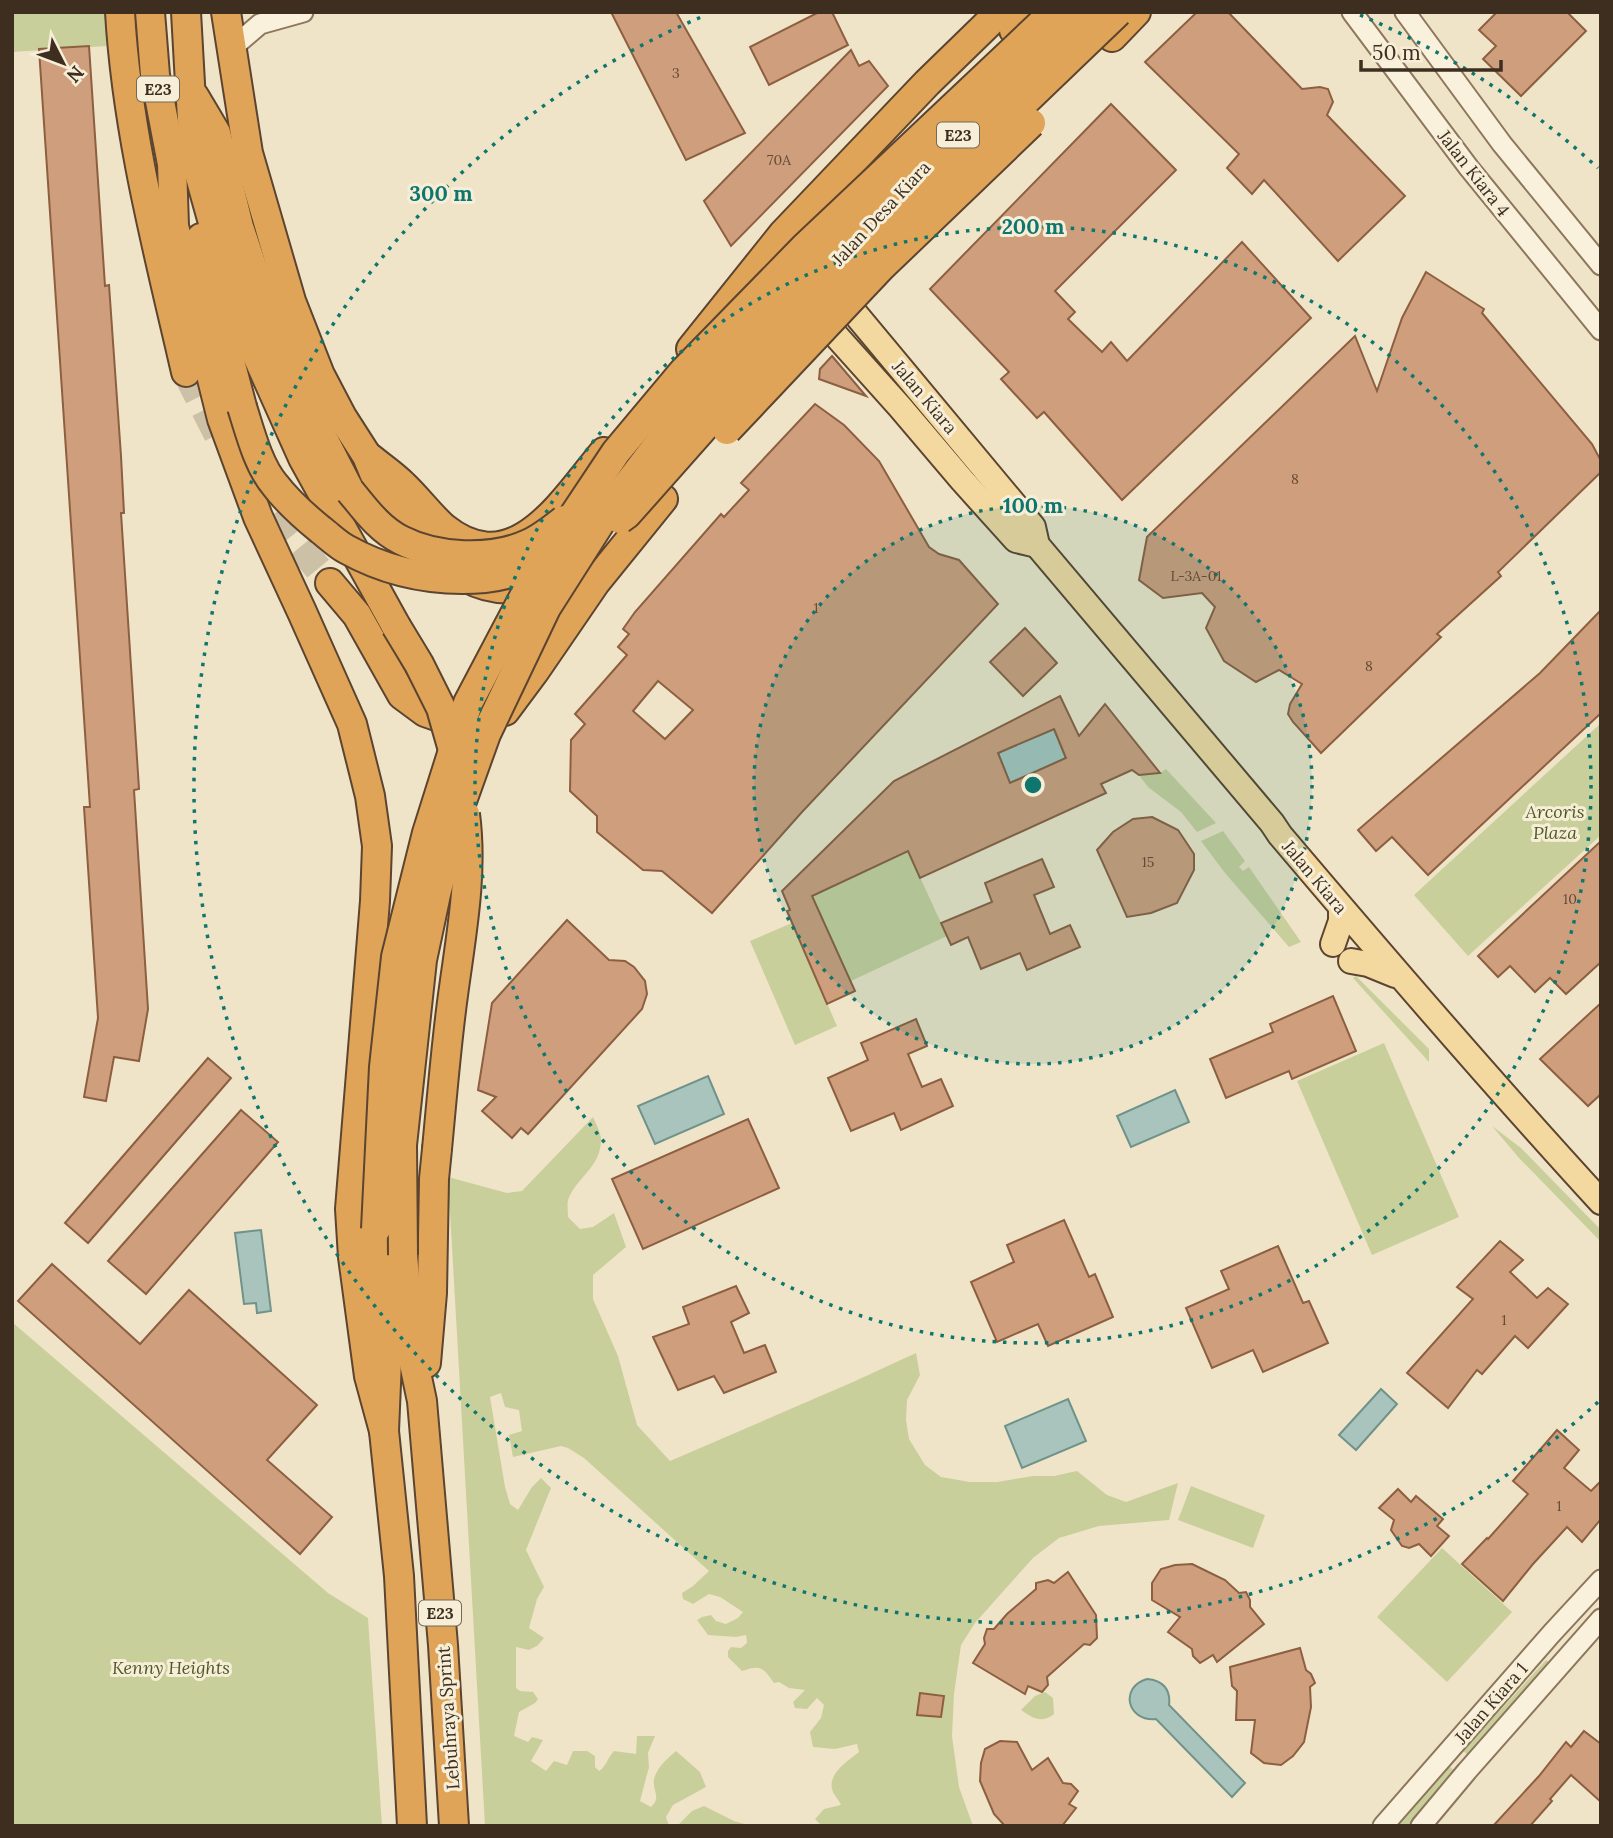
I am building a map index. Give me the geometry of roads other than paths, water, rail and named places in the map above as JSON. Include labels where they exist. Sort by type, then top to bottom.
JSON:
[{"type":"highway","points":[[120,12],[122,60],[143,182],[186,372]]},
{"type":"highway","name":"E23","points":[[150,12],[155,75],[172,164]]},
{"type":"highway","name":"E23","points":[[186,12],[191,91]]},
{"type":"highway","points":[[226,12],[248,153],[291,301],[320,376],[367,456],[385,499],[421,542],[451,569],[474,582],[507,590],[520,589],[555,575],[570,559],[600,508],[745,320],[808,268]]},
{"type":"highway","points":[[367,456],[403,485],[443,527],[477,546],[496,547],[517,541],[535,531],[679,363],[783,234],[927,83],[1000,12]]},
{"type":"highway","points":[[191,91],[216,133],[239,227],[273,329],[305,402],[350,491],[373,520],[400,540],[444,554],[498,553],[529,544],[562,522],[602,481],[718,331],[775,267],[1031,12]]},
{"type":"highway","points":[[384,1431],[387,1360],[376,1229],[384,1066],[396,957],[427,833],[468,703],[527,591],[562,533],[616,452],[683,372],[804,248],[1054,12]]},
{"type":"highway","name":"E23","points":[[808,268],[1090,12]]},
{"type":"highway","points":[[172,164],[199,229],[216,307],[253,445],[274,484],[306,517],[345,548],[387,568],[419,576],[487,578],[563,554],[601,533],[627,514],[841,277],[1118,12]]},
{"type":"highway","points":[[330,583],[357,615],[402,695],[425,712],[459,724],[487,722],[502,713],[534,672],[595,583],[663,499],[881,267],[1029,125],[1136,12]]},
{"type":"highway","points":[[191,91],[194,155],[217,237],[255,351],[303,458],[419,664],[440,708],[458,767],[466,825],[467,891],[446,1046],[434,1178],[432,1293],[422,1401]]},
{"type":"highway","points":[[172,164],[174,226],[222,419],[258,517],[352,724],[370,796],[377,846],[375,901],[350,1209],[353,1256],[369,1376],[384,1431]]},
{"type":"highway","points":[[422,1401],[411,1349],[403,1255],[402,1145],[422,960],[453,826],[486,734],[546,608],[609,509],[674,424],[808,268]]},
{"type":"highway","points":[[534,672],[572,590],[602,541],[672,444],[730,371],[802,298]]},
{"type":"highway","name":"Lebuhraya Sprint","points":[[422,1401],[444,1659],[454,1826]]},
{"type":"highway","name":"E23","points":[[384,1431],[399,1576],[412,1826]]},
{"type":"main road","name":"Jalan Desa Kiara","points":[[808,268],[836,220],[1044,12]]},
{"type":"main road","name":"Jalan Desa Kiara","points":[[808,268],[946,144],[1082,12]]},
{"type":"main road","name":"Jalan Kiara","points":[[808,268],[802,298],[1016,540],[1037,545]]},
{"type":"main road","name":"Jalan Kiara","points":[[808,268],[853,311],[1032,527],[1037,545],[1399,977],[1601,1202]]},
{"type":"main road","points":[[1332,944],[1341,920],[1342,908]]},
{"type":"main road","points":[[1351,961],[1368,964],[1399,977]]},
{"type":"street","points":[[237,12],[260,24]]},
{"type":"street","points":[[232,48],[260,24],[303,12]]},
{"type":"street","name":"Jalan Kiara 4","points":[[1352,12],[1490,195],[1601,330]]},
{"type":"street","points":[[1405,12],[1502,144],[1601,265]]},
{"type":"street","name":"Jalan Kiara 1","points":[[1383,1826],[1601,1580]]},
{"type":"street","name":"Jalan Kiara 1","points":[[1421,1826],[1601,1619]]},
{"type":"water","points":[[1054,729],[1066,758],[1010,783],[998,753]]},
{"type":"water","points":[[708,1076],[724,1114],[655,1144],[638,1106]]},
{"type":"water","points":[[1175,1090],[1189,1122],[1131,1147],[1117,1116]]},
{"type":"water","points":[[261,1230],[271,1311],[257,1313],[256,1303],[244,1304],[235,1233]]},
{"type":"water","points":[[1381,1389],[1397,1404],[1356,1450],[1339,1435]]},
{"type":"water","points":[[1068,1399],[1086,1441],[1022,1468],[1005,1426]]},
{"type":"water","points":[[1147,1679],[1157,1681],[1165,1687],[1169,1695],[1169,1705],[1245,1783],[1232,1797],[1156,1719],[1138,1715],[1133,1710],[1130,1696],[1133,1689]]},
{"type":"tunnel","points":[[186,372],[222,443]]},
{"type":"tunnel","points":[[247,482],[330,583]]},
{"type":"park label","name":"Arcoris Plaza","points":[[1555,821]]},
{"type":"park label","name":"Kenny Heights","points":[[171,1667]]}]
